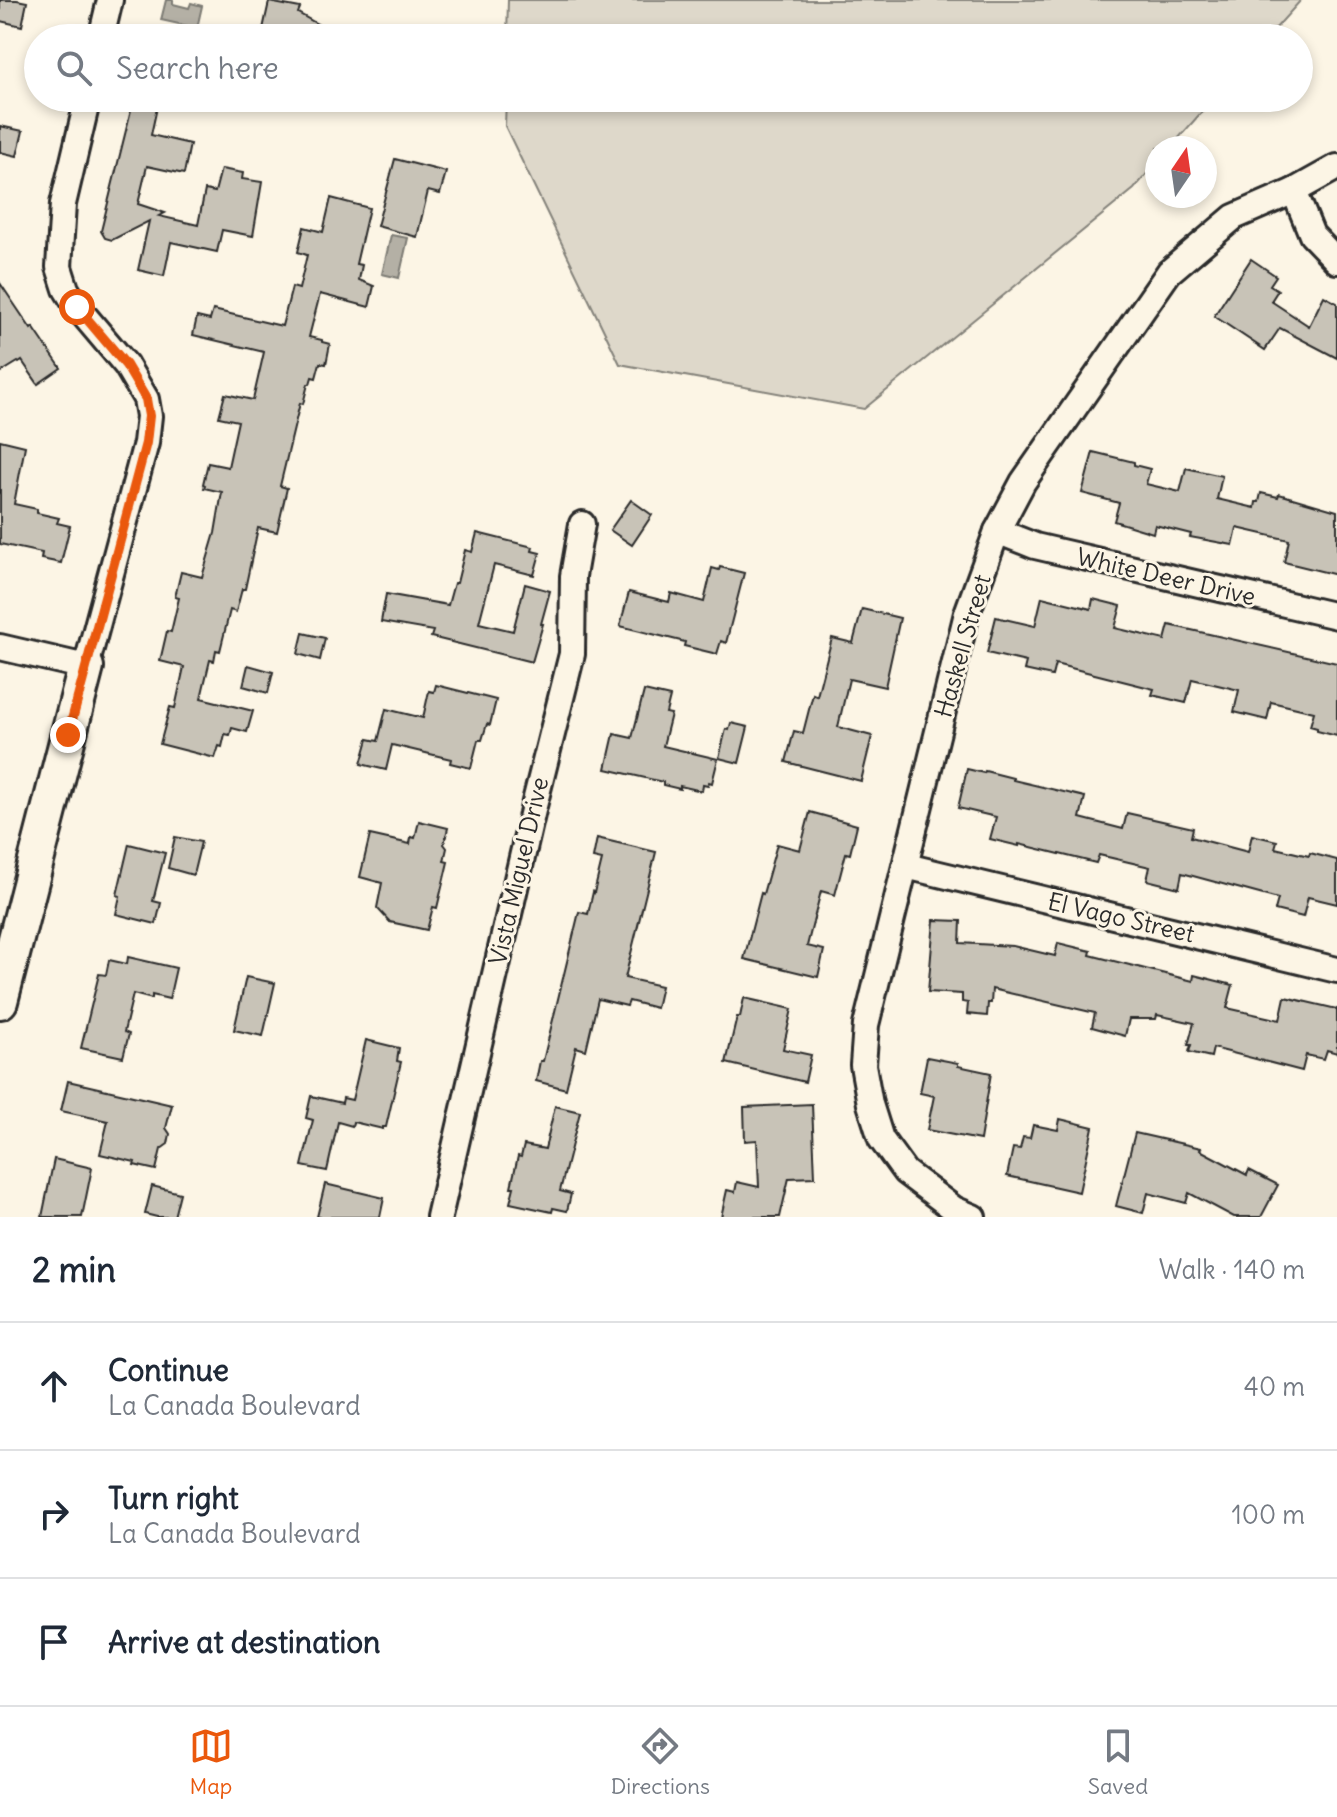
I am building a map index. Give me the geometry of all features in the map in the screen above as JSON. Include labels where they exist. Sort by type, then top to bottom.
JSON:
[{"type":"street","points":[[104,24],[110,0]]},
{"type":"street","points":[[0,1001],[146,443],[149,416],[146,399],[126,365],[77,307],[66,289],[59,267],[63,204],[85,112]]},
{"type":"street","name":"Haskell Street","points":[[973,1217],[954,1209],[905,1172],[881,1139],[870,1104],[863,1065],[866,1025],[967,613],[997,531],[1023,482],[1169,272],[1234,217],[1294,191],[1337,167]]},
{"type":"street","points":[[1294,191],[1312,235],[1337,261]]},
{"type":"street","name":"Vista Miguel Drive","points":[[439,1217],[572,654],[573,576],[582,524]]},
{"type":"street","name":"White Deer Drive","points":[[997,531],[1035,546],[1337,616]]},
{"type":"street","points":[[0,647],[86,667]]},
{"type":"street","name":"El Vago Street","points":[[906,866],[1337,970]]},
{"type":"shaded area","points":[[166,0],[189,8],[191,3],[202,6],[198,24],[161,20]]},
{"type":"shaded area","points":[[508,0],[1301,0],[1280,24],[507,24]]},
{"type":"shaded area","points":[[506,112],[1202,112],[1181,136],[1145,136],[1145,176],[1134,189],[864,409],[620,364],[505,126]]},
{"type":"shaded area","points":[[391,235],[408,238],[399,278],[382,274]]},
{"type":"building","points":[[0,0],[27,2],[22,26],[0,21]]},
{"type":"building","points":[[269,2],[300,8],[298,13],[317,24],[264,24]]},
{"type":"building","points":[[131,112],[156,112],[151,135],[190,144],[184,174],[147,166],[138,204],[165,213],[159,216],[198,225],[205,190],[215,192],[221,169],[243,173],[242,179],[262,182],[253,236],[222,230],[217,252],[171,242],[164,276],[138,270],[149,221],[112,240],[105,238],[101,231]]},
{"type":"building","points":[[0,126],[23,131],[17,156],[0,152]]},
{"type":"building","points":[[395,159],[446,172],[440,194],[428,191],[417,237],[377,226]]},
{"type":"building","points":[[331,198],[369,208],[356,264],[362,265],[359,280],[374,286],[369,307],[320,294],[309,337],[330,344],[326,364],[320,363],[316,378],[312,377],[308,384],[303,404],[300,403],[280,486],[287,488],[277,532],[258,528],[245,589],[242,589],[236,612],[230,610],[220,651],[216,650],[214,661],[210,660],[201,698],[253,711],[247,732],[232,728],[230,735],[225,734],[215,758],[160,744],[170,707],[175,708],[184,667],[160,661],[167,631],[171,632],[181,572],[202,577],[215,533],[222,492],[204,488],[203,484],[208,463],[228,467],[238,421],[219,417],[225,394],[253,400],[264,352],[193,335],[197,317],[210,320],[213,310],[282,326],[292,287],[299,289],[307,255],[298,252],[304,227],[323,232]]},
{"type":"building","points":[[1251,259],[1276,276],[1270,285],[1278,290],[1271,301],[1309,326],[1324,296],[1337,303],[1337,358],[1280,328],[1265,350],[1214,316]]},
{"type":"building","points":[[0,283],[61,368],[38,384],[22,361],[0,373]]},
{"type":"building","points":[[0,440],[25,446],[14,504],[37,509],[37,513],[59,518],[57,523],[70,526],[61,563],[41,559],[42,553],[0,544]]},
{"type":"building","points":[[1093,452],[1150,469],[1146,484],[1180,492],[1186,468],[1222,476],[1217,499],[1255,508],[1261,493],[1278,497],[1279,494],[1337,511],[1337,575],[1284,562],[1289,540],[1237,528],[1233,545],[1190,537],[1191,534],[1155,525],[1153,533],[1114,521],[1119,503],[1082,493]]},
{"type":"building","points":[[631,500],[652,515],[632,545],[610,530]]},
{"type":"building","points":[[477,533],[533,547],[532,551],[540,553],[534,575],[494,565],[479,623],[513,631],[525,584],[550,591],[532,662],[431,637],[433,631],[381,622],[386,594],[448,605],[465,550],[472,552]]},
{"type":"building","points":[[720,567],[744,573],[726,643],[721,641],[717,654],[684,646],[685,642],[620,626],[629,592],[669,602],[671,593],[704,602],[712,568],[719,570]]},
{"type":"building","points":[[1042,597],[1091,609],[1093,599],[1121,606],[1115,628],[1165,640],[1169,625],[1337,663],[1337,736],[1310,726],[1314,712],[1271,702],[1267,720],[1234,712],[1239,690],[1192,679],[1186,703],[1152,695],[1154,689],[1055,664],[1052,676],[1024,670],[1026,662],[987,653],[996,617],[1035,626]]},
{"type":"building","points":[[862,609],[900,618],[885,687],[849,679],[838,727],[872,736],[861,781],[786,762],[794,731],[803,733],[813,694],[817,696],[832,638],[853,643]]},
{"type":"building","points":[[303,633],[325,638],[320,660],[298,654]]},
{"type":"building","points":[[248,665],[273,672],[268,693],[243,686]]},
{"type":"building","points":[[436,685],[496,700],[490,725],[487,724],[482,740],[478,740],[471,768],[450,763],[451,759],[392,745],[386,770],[361,764],[368,739],[378,741],[386,709],[423,718],[429,691],[434,692]]},
{"type":"building","points":[[644,691],[670,697],[666,713],[671,714],[663,746],[718,759],[712,783],[703,784],[702,791],[680,786],[680,789],[606,769],[614,734],[632,738]]},
{"type":"building","points":[[731,723],[748,727],[739,763],[719,758],[726,729],[729,730]]},
{"type":"building","points":[[967,769],[1085,797],[1080,818],[1123,829],[1127,813],[1193,828],[1191,837],[1248,852],[1252,835],[1277,841],[1275,848],[1337,860],[1337,904],[1308,897],[1303,917],[1275,910],[1278,899],[1182,873],[1179,888],[1147,880],[1150,867],[1099,855],[1096,863],[990,839],[996,817],[958,808]]},
{"type":"building","points":[[810,812],[857,825],[835,895],[821,891],[807,946],[824,950],[818,977],[744,959],[777,844],[800,850]]},
{"type":"building","points":[[419,821],[448,828],[444,861],[448,862],[437,908],[433,907],[427,930],[390,922],[377,908],[382,883],[360,877],[370,835],[410,844],[411,837],[415,838]]},
{"type":"building","points":[[175,837],[201,842],[193,875],[168,868]]},
{"type":"building","points":[[597,838],[656,852],[625,978],[661,986],[656,1008],[629,1001],[627,1006],[598,999],[586,1050],[576,1047],[566,1089],[536,1081],[579,912],[588,914],[594,893],[602,860],[593,858]]},
{"type":"building","points":[[129,844],[165,853],[153,901],[161,903],[156,924],[116,914],[120,896],[117,895]]},
{"type":"building","points":[[934,920],[961,921],[960,943],[1013,946],[1055,956],[1058,943],[1091,951],[1090,955],[1193,981],[1194,975],[1233,985],[1227,1008],[1280,1020],[1285,997],[1337,1009],[1337,1053],[1327,1050],[1324,1059],[1306,1055],[1302,1071],[1213,1048],[1211,1057],[1189,1052],[1194,1023],[1157,1015],[1156,1019],[1129,1019],[1125,1036],[1092,1027],[1095,1013],[992,989],[987,1016],[967,1014],[968,1003],[962,1002],[962,994],[928,992]]},
{"type":"building","points":[[128,957],[176,968],[169,999],[133,994],[124,1032],[129,1034],[123,1057],[81,1048],[99,974],[106,975],[109,960],[127,964]]},
{"type":"building","points":[[246,977],[275,983],[263,1036],[234,1030]]},
{"type":"building","points":[[744,998],[792,1009],[783,1049],[811,1055],[805,1082],[726,1063]]},
{"type":"building","points":[[366,1040],[399,1048],[397,1061],[401,1062],[386,1127],[383,1129],[353,1122],[352,1126],[338,1122],[327,1171],[302,1166],[313,1120],[306,1118],[311,1096],[342,1103],[343,1098],[352,1100]]},
{"type":"building","points":[[927,1057],[991,1073],[980,1140],[927,1130],[934,1096],[920,1093]]},
{"type":"building","points":[[68,1081],[172,1105],[166,1128],[170,1134],[168,1144],[161,1149],[156,1170],[100,1154],[108,1121],[61,1111]]},
{"type":"building","points":[[812,1104],[815,1177],[789,1178],[780,1217],[721,1217],[727,1190],[735,1192],[737,1182],[759,1187],[757,1140],[745,1141],[744,1107]]},
{"type":"building","points":[[555,1106],[580,1112],[560,1191],[571,1194],[567,1211],[553,1208],[552,1212],[510,1203],[518,1156],[521,1157],[524,1145],[545,1149]]},
{"type":"building","points":[[1060,1119],[1093,1127],[1079,1192],[1007,1176],[1013,1148],[1020,1149],[1023,1137],[1030,1138],[1033,1125],[1058,1130]]},
{"type":"building","points":[[1135,1133],[1201,1148],[1247,1175],[1249,1170],[1278,1185],[1261,1217],[1234,1217],[1189,1193],[1186,1203],[1148,1193],[1143,1213],[1116,1206]]},
{"type":"building","points":[[54,1159],[92,1168],[82,1217],[42,1217]]},
{"type":"building","points":[[325,1184],[384,1198],[380,1217],[317,1217]]},
{"type":"building","points":[[152,1186],[180,1193],[174,1217],[145,1214]]},
{"type":"route","points":[[68,735],[146,443],[149,416],[146,399],[126,365],[77,307]]}]
